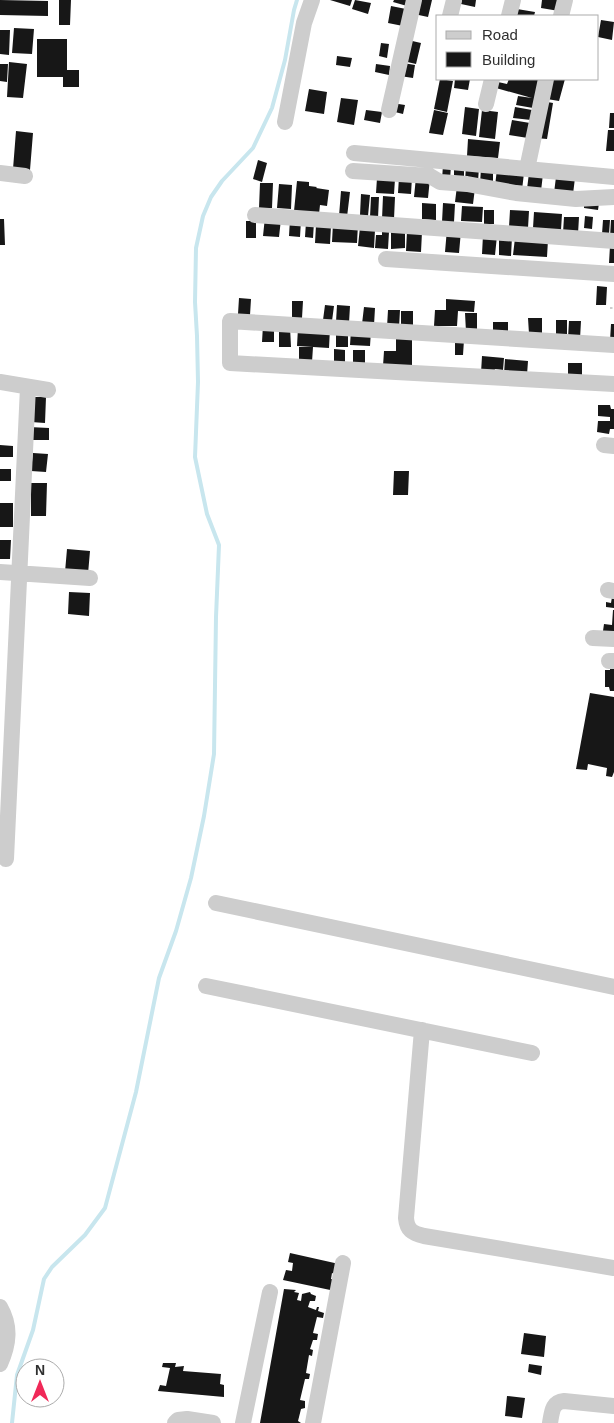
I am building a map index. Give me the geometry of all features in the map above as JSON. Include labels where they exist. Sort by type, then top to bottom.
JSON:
[{"type":"street","points":[[285,122],[304,23],[312,0]]},
{"type":"street","points":[[389,110],[414,0]]},
{"type":"street","points":[[450,15],[454,0]]},
{"type":"street","points":[[509,15],[513,0]]},
{"type":"street","points":[[561,15],[565,0]]},
{"type":"street","points":[[486,104],[492,80]]},
{"type":"street","points":[[527,169],[546,80]]},
{"type":"street","points":[[354,153],[614,177]]},
{"type":"street","points":[[353,171],[430,176],[440,182],[576,199],[614,197]]},
{"type":"street","points":[[0,173],[25,176]]},
{"type":"street","points":[[255,215],[614,241]]},
{"type":"street","points":[[386,259],[614,274]]},
{"type":"street","points":[[614,345],[230,321],[230,363],[614,384]]},
{"type":"street","points":[[0,382],[48,390]]},
{"type":"street","points":[[6,859],[28,387]]},
{"type":"street","points":[[0,572],[90,578]]},
{"type":"street","points":[[594,638],[614,640]]},
{"type":"street","points":[[216,903],[614,987]]},
{"type":"street","points":[[206,986],[532,1053]]},
{"type":"street","points":[[422,1030],[406,1218],[407,1227],[414,1233],[424,1236],[614,1268]]},
{"type":"street","points":[[313,1423],[343,1263]]},
{"type":"street","points":[[242,1423],[270,1292]]},
{"type":"street","points":[[0,1307],[6,1317],[8,1339],[0,1364]]},
{"type":"street","points":[[550,1423],[554,1406],[558,1402],[614,1406]]},
{"type":"street","points":[[175,1423],[178,1420],[187,1419],[213,1423]]},
{"type":"building","points":[[0,0],[48,1],[48,16],[0,15]]},
{"type":"building","points":[[59,0],[71,0],[70,25],[59,25]]},
{"type":"building","points":[[330,0],[352,0],[350,6]]},
{"type":"building","points":[[355,0],[371,3],[368,14],[352,9]]},
{"type":"building","points":[[394,0],[408,0],[407,6],[393,2]]},
{"type":"building","points":[[417,0],[432,0],[428,17],[414,14]]},
{"type":"building","points":[[462,0],[476,0],[475,7],[461,4]]},
{"type":"building","points":[[542,0],[560,0],[559,11],[541,8]]},
{"type":"building","points":[[391,6],[406,9],[403,26],[388,23]]},
{"type":"building","points":[[517,9],[535,12],[534,15],[515,15]]},
{"type":"building","points":[[601,20],[614,22],[612,40],[599,37]]},
{"type":"building","points":[[14,28],[34,29],[32,54],[12,53]]},
{"type":"building","points":[[0,30],[10,30],[9,55],[0,54]]},
{"type":"building","points":[[37,39],[67,39],[67,70],[79,70],[79,87],[63,87],[63,77],[37,77]]},
{"type":"building","points":[[408,40],[421,43],[416,64],[403,61]]},
{"type":"building","points":[[381,43],[389,44],[387,58],[379,56]]},
{"type":"building","points":[[337,56],[352,58],[350,67],[336,65]]},
{"type":"building","points":[[9,62],[27,64],[23,98],[7,97]]},
{"type":"building","points":[[403,63],[415,65],[413,78],[400,76]]},
{"type":"building","points":[[0,64],[8,64],[7,82],[0,81]]},
{"type":"building","points":[[376,64],[390,66],[389,75],[375,72]]},
{"type":"building","points":[[440,80],[453,81],[447,112],[434,109]]},
{"type":"building","points":[[455,80],[470,80],[468,90],[454,88]]},
{"type":"building","points":[[509,80],[539,80],[533,108],[516,105],[518,96],[532,98],[496,88],[498,82],[507,84]]},
{"type":"building","points":[[552,80],[565,80],[559,101],[547,99]]},
{"type":"building","points":[[309,89],[327,92],[324,114],[305,111]]},
{"type":"building","points":[[341,98],[358,100],[354,125],[337,122]]},
{"type":"building","points":[[542,101],[553,103],[547,139],[536,138]]},
{"type":"building","points":[[392,103],[405,105],[403,114],[391,111]]},
{"type":"building","points":[[465,107],[479,109],[476,136],[462,134]]},
{"type":"building","points":[[515,107],[532,110],[531,120],[513,118]]},
{"type":"building","points":[[366,110],[382,112],[380,123],[364,120]]},
{"type":"building","points":[[434,110],[448,113],[443,135],[429,133]]},
{"type":"building","points":[[482,110],[498,112],[495,139],[479,137]]},
{"type":"building","points":[[610,113],[614,113],[614,128],[609,128]]},
{"type":"building","points":[[512,120],[530,123],[528,138],[509,135]]},
{"type":"building","points":[[608,130],[614,130],[614,151],[606,151]]},
{"type":"building","points":[[16,131],[33,133],[30,170],[13,169]]},
{"type":"building","points":[[468,139],[500,142],[498,158],[467,156]]},
{"type":"building","points":[[258,160],[267,163],[262,182],[253,179]]},
{"type":"building","points":[[443,164],[451,164],[450,181],[442,181]]},
{"type":"building","points":[[454,166],[464,167],[464,181],[454,181]]},
{"type":"building","points":[[466,166],[479,167],[478,182],[465,181]]},
{"type":"building","points":[[481,168],[493,169],[493,187],[480,184]]},
{"type":"building","points":[[497,169],[524,173],[522,190],[495,186]]},
{"type":"building","points":[[529,173],[543,174],[541,191],[527,189]]},
{"type":"building","points":[[399,177],[412,177],[411,194],[398,193]]},
{"type":"building","points":[[416,177],[430,178],[428,198],[414,197]]},
{"type":"building","points":[[556,177],[575,178],[573,194],[554,193]]},
{"type":"building","points":[[377,178],[395,179],[394,194],[376,193]]},
{"type":"building","points":[[297,181],[309,182],[309,186],[329,190],[327,206],[320,205],[319,214],[294,211]]},
{"type":"building","points":[[260,183],[273,183],[272,208],[259,208]]},
{"type":"building","points":[[279,184],[292,185],[291,209],[277,208]]},
{"type":"building","points":[[457,186],[475,188],[473,204],[455,202]]},
{"type":"building","points":[[341,191],[350,192],[347,217],[339,216]]},
{"type":"building","points":[[361,194],[370,195],[368,216],[360,215]]},
{"type":"building","points":[[383,196],[395,197],[394,219],[382,219]]},
{"type":"building","points":[[371,197],[379,197],[378,218],[370,217]]},
{"type":"building","points":[[584,201],[599,203],[598,210],[584,208]]},
{"type":"building","points":[[422,203],[436,204],[436,220],[422,219]]},
{"type":"building","points":[[443,203],[455,204],[454,222],[442,222]]},
{"type":"building","points":[[462,206],[483,207],[482,222],[461,221]]},
{"type":"building","points":[[484,210],[494,210],[494,224],[484,224]]},
{"type":"building","points":[[510,210],[529,211],[528,228],[509,227]]},
{"type":"building","points":[[534,212],[562,214],[561,230],[533,228]]},
{"type":"building","points":[[585,216],[593,217],[592,229],[584,228]]},
{"type":"building","points":[[265,217],[281,219],[279,237],[263,236]]},
{"type":"building","points":[[564,217],[579,217],[578,234],[563,233]]},
{"type":"building","points":[[0,219],[4,219],[5,245],[0,245]]},
{"type":"building","points":[[290,219],[301,220],[300,237],[289,236]]},
{"type":"building","points":[[603,220],[610,220],[609,234],[602,234]]},
{"type":"building","points":[[611,220],[614,220],[614,237],[610,237]]},
{"type":"building","points":[[246,221],[256,221],[256,238],[246,238]]},
{"type":"building","points":[[306,222],[314,222],[313,238],[305,237]]},
{"type":"building","points":[[333,223],[358,224],[357,243],[332,242]]},
{"type":"building","points":[[316,225],[331,226],[330,244],[315,243]]},
{"type":"building","points":[[360,227],[375,230],[374,248],[358,246]]},
{"type":"building","points":[[447,229],[461,231],[459,253],[445,252]]},
{"type":"building","points":[[407,231],[422,232],[421,252],[406,251]]},
{"type":"building","points":[[382,232],[389,232],[388,249],[375,248],[376,235],[382,235]]},
{"type":"building","points":[[391,232],[405,232],[405,248],[391,249]]},
{"type":"building","points":[[483,235],[497,236],[495,255],[482,254]]},
{"type":"building","points":[[499,236],[512,237],[511,256],[499,255]]},
{"type":"building","points":[[515,238],[548,240],[547,257],[513,255]]},
{"type":"building","points":[[610,246],[614,246],[614,263],[609,263]]},
{"type":"building","points":[[597,286],[607,287],[606,305],[596,305]]},
{"type":"building","points":[[239,298],[251,299],[250,315],[238,314]]},
{"type":"building","points":[[446,299],[475,301],[474,312],[458,311],[457,326],[434,326],[435,310],[446,310]]},
{"type":"building","points":[[292,301],[303,301],[302,318],[292,318]]},
{"type":"building","points":[[325,305],[334,306],[332,321],[323,320]]},
{"type":"building","points":[[337,305],[350,306],[349,323],[336,322]]},
{"type":"building","points":[[364,307],[375,308],[374,325],[362,324]]},
{"type":"building","points":[[388,310],[400,310],[399,328],[387,327]]},
{"type":"building","points":[[401,311],[413,311],[413,329],[401,329]]},
{"type":"building","points":[[465,313],[477,313],[477,332],[466,332]]},
{"type":"building","points":[[528,318],[542,318],[542,334],[529,334]]},
{"type":"building","points":[[556,320],[567,320],[567,334],[556,338]]},
{"type":"building","points":[[569,321],[581,321],[580,339],[568,338]]},
{"type":"building","points":[[493,322],[508,322],[508,337],[493,337]]},
{"type":"building","points":[[611,324],[614,324],[614,341],[610,341]]},
{"type":"building","points":[[263,325],[274,326],[274,342],[262,342]]},
{"type":"building","points":[[290,327],[291,347],[279,347],[279,328]]},
{"type":"building","points":[[298,328],[330,328],[329,348],[297,346]]},
{"type":"building","points":[[351,330],[371,331],[370,346],[350,345]]},
{"type":"building","points":[[336,331],[348,331],[348,347],[336,347]]},
{"type":"building","points":[[396,332],[412,333],[412,367],[383,366],[384,351],[396,351]]},
{"type":"building","points":[[455,339],[464,340],[463,355],[455,355]]},
{"type":"building","points":[[299,347],[313,347],[312,362],[299,361]]},
{"type":"building","points":[[334,349],[345,350],[345,365],[334,365]]},
{"type":"building","points":[[353,350],[365,350],[365,367],[353,366]]},
{"type":"building","points":[[482,356],[504,358],[503,370],[495,369],[494,372],[481,373]]},
{"type":"building","points":[[505,359],[528,361],[527,375],[504,374]]},
{"type":"building","points":[[568,363],[582,363],[582,378],[568,378]]},
{"type":"building","points":[[31,397],[46,397],[45,423],[31,422]]},
{"type":"building","points":[[598,405],[610,405],[611,409],[614,409],[614,429],[610,429],[609,434],[597,432],[598,421],[610,421],[610,417],[598,416]]},
{"type":"building","points":[[29,427],[49,428],[49,440],[29,440]]},
{"type":"building","points":[[0,445],[13,446],[13,457],[0,457]]},
{"type":"building","points":[[33,453],[48,454],[46,472],[31,471]]},
{"type":"building","points":[[0,469],[11,469],[11,481],[0,481]]},
{"type":"building","points":[[394,471],[409,471],[408,495],[393,495]]},
{"type":"building","points":[[31,483],[47,483],[46,516],[31,516]]},
{"type":"building","points":[[0,503],[13,503],[13,527],[0,527]]},
{"type":"building","points":[[0,540],[11,540],[10,559],[0,559]]},
{"type":"building","points":[[67,549],[90,551],[88,574],[65,572]]},
{"type":"building","points":[[69,592],[90,593],[89,616],[68,614]]},
{"type":"building","points":[[612,597],[614,597],[614,608],[606,607],[606,602],[611,603]]},
{"type":"building","points":[[613,610],[614,636],[603,631],[604,624],[612,625]]},
{"type":"building","points":[[610,666],[614,666],[614,691],[610,691],[609,687],[605,687],[605,670],[610,670]]},
{"type":"building","points":[[590,693],[614,697],[614,772],[612,777],[606,776],[607,768],[588,764],[587,770],[576,769]]},
{"type":"building","points":[[290,1253],[339,1264],[338,1276],[332,1273],[331,1279],[338,1280],[335,1291],[283,1280],[286,1270],[292,1271],[293,1263],[288,1262]]},
{"type":"building","points":[[284,1289],[296,1290],[294,1292],[299,1293],[297,1300],[301,1301],[302,1294],[310,1292],[316,1296],[315,1301],[310,1301],[308,1307],[316,1310],[319,1307],[318,1311],[324,1313],[323,1318],[317,1317],[313,1333],[318,1334],[317,1340],[313,1340],[310,1349],[313,1350],[312,1356],[309,1355],[306,1373],[310,1374],[309,1379],[305,1379],[300,1400],[305,1401],[305,1408],[301,1409],[298,1421],[301,1423],[260,1423]]},
{"type":"building","points":[[524,1333],[546,1336],[544,1357],[521,1354]]},
{"type":"building","points":[[163,1363],[176,1363],[175,1367],[184,1366],[183,1371],[221,1374],[220,1384],[224,1385],[224,1397],[158,1391],[160,1385],[166,1386],[170,1368],[162,1367]]},
{"type":"building","points":[[529,1364],[542,1366],[541,1375],[528,1372]]},
{"type":"building","points":[[507,1396],[525,1398],[522,1418],[505,1416]]},
{"type":"waterway","points":[[12,1423],[17,1375],[33,1330],[44,1279],[52,1267],[85,1235],[105,1208],[136,1092],[159,978],[176,931],[191,878],[204,816],[214,754],[219,545],[207,514],[195,457],[198,382],[195,302],[196,248],[203,216],[211,197],[222,181],[253,148],[272,108],[285,60],[297,0]]}]
